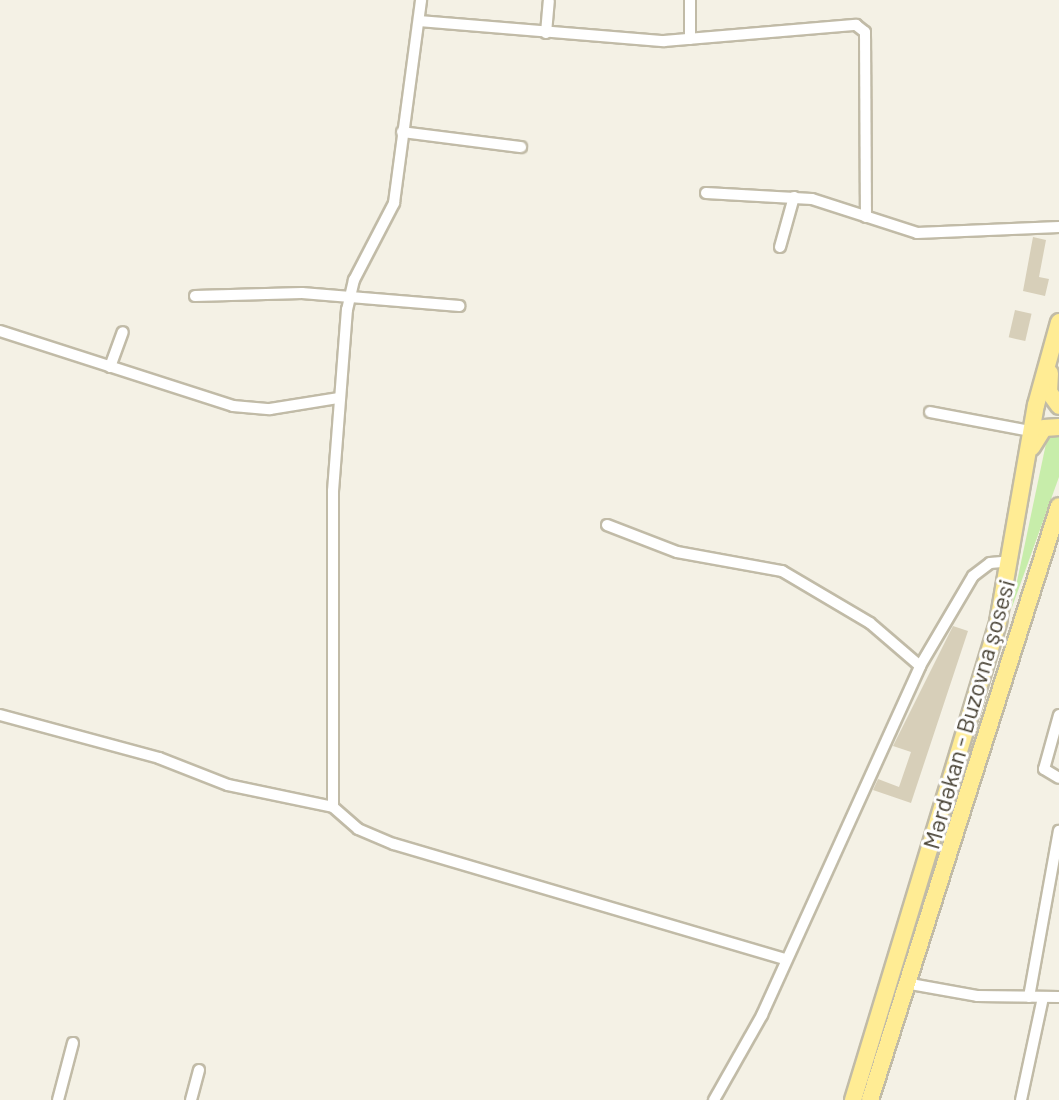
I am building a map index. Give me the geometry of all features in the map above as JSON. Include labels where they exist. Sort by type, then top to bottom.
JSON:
[{"type":"main road","points":[[1057,329],[1049,392],[1059,406]]},
{"type":"main road","name":"Mərdəkan - Buzovna şosesi","points":[[853,1100],[1011,561],[1031,431],[1057,329]]},
{"type":"main road","points":[[1025,471],[1039,433],[1059,427]]},
{"type":"main road","name":"Mərdəkan - Buzovna şosesi","points":[[870,1100],[1059,506]]},
{"type":"street","points":[[333,807],[328,701],[339,398],[349,295],[391,216],[421,0]]},
{"type":"street","points":[[690,0],[690,39]]},
{"type":"street","points":[[546,33],[549,1]]},
{"type":"street","points":[[419,21],[546,33],[690,39],[862,28],[866,217]]},
{"type":"street","points":[[402,132],[521,147]]},
{"type":"street","points":[[706,193],[794,197],[917,233],[1059,227]]},
{"type":"street","points":[[780,247],[794,197]]},
{"type":"street","points":[[195,296],[349,295],[459,306]]},
{"type":"street","points":[[0,331],[250,409],[339,398]]},
{"type":"street","points":[[110,367],[123,332]]},
{"type":"street","points":[[930,412],[1031,431]]},
{"type":"street","points":[[607,525],[677,552],[782,571],[870,623],[920,666]]},
{"type":"street","points":[[715,1100],[785,959],[920,666],[973,576],[990,563],[1011,561]]},
{"type":"street","points":[[0,715],[159,758],[228,785],[333,807],[358,829],[394,844],[785,959]]},
{"type":"street","points":[[1059,715],[1044,763],[1059,778]]},
{"type":"street","points":[[1029,997],[1059,831]]},
{"type":"street","points":[[905,983],[1029,997],[1059,997]]},
{"type":"street","points":[[1021,1100],[1043,997]]},
{"type":"street","points":[[58,1100],[73,1043]]},
{"type":"street","points":[[191,1100],[199,1070]]},
{"type":"green space","points":[[1048,434],[1059,435],[1059,477],[1011,610]]},
{"type":"building","points":[[1033,237],[1046,240],[1039,277],[1049,279],[1045,296],[1023,291]]},
{"type":"building","points":[[1015,310],[1032,314],[1025,341],[1009,337]]},
{"type":"building","points":[[953,626],[968,631],[911,803],[873,790],[878,779],[899,787],[911,752],[893,746]]}]
